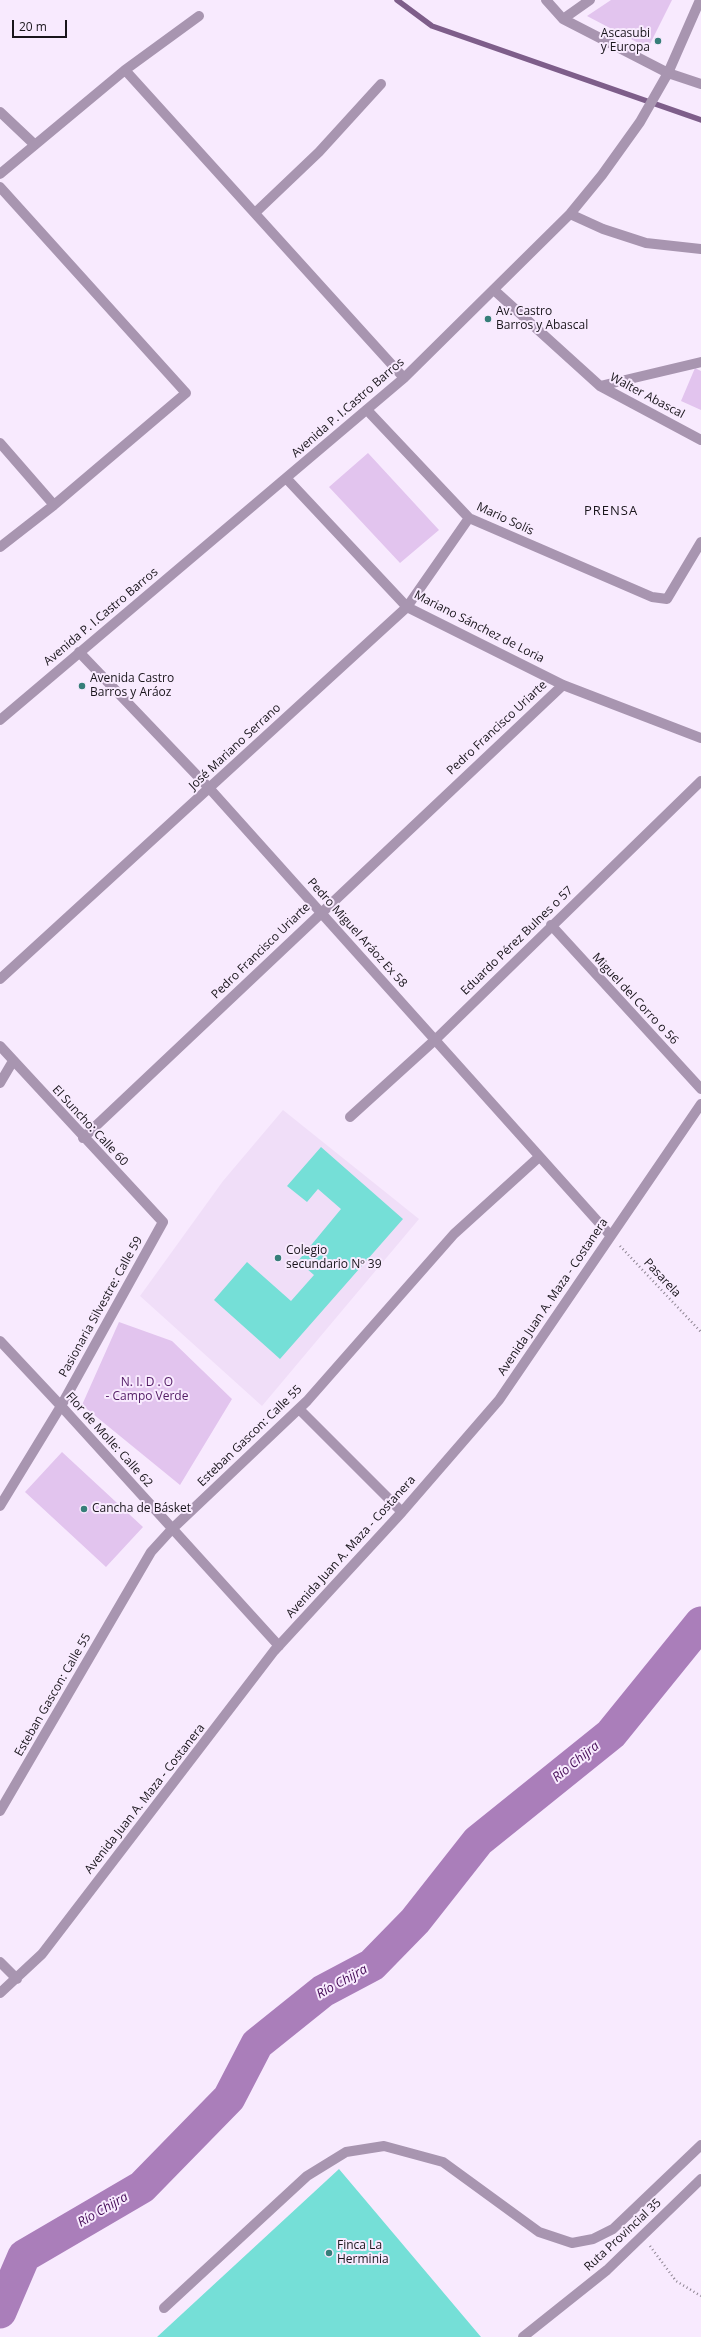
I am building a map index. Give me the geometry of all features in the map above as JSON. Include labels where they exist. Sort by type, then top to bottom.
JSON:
[{"type":"street","points":[[546,0],[563,19],[668,73],[701,84]]},
{"type":"street","points":[[563,19],[590,0]]},
{"type":"street","name":"Avenida P. I.Castro Barros","points":[[0,720],[404,378],[570,214],[602,175],[640,122],[668,73],[700,0]]},
{"type":"street","points":[[0,174],[34,144],[125,70],[199,16]]},
{"type":"street","points":[[125,70],[256,212],[404,378]]},
{"type":"street","points":[[256,212],[319,152],[381,84]]},
{"type":"street","points":[[0,112],[34,144]]},
{"type":"street","points":[[0,187],[186,393],[54,505],[0,548]]},
{"type":"street","points":[[570,214],[603,229],[646,243],[701,249]]},
{"type":"street","name":"Walter Abascal","points":[[494,290],[600,386],[701,440]]},
{"type":"street","points":[[600,386],[701,362]]},
{"type":"street","name":"Mario Solís","points":[[367,410],[469,518],[652,597],[667,599],[701,542]]},
{"type":"street","points":[[0,443],[54,505]]},
{"type":"street","name":"Mariano Sánchez de Loria","points":[[286,478],[408,607],[563,684],[701,737]]},
{"type":"street","name":"José Mariano Serrano","points":[[0,979],[408,607],[469,518]]},
{"type":"street","name":"Pedro Miguel Aráoz Ex 58","points":[[79,652],[210,789],[436,1039],[539,1157],[610,1235]]},
{"type":"street","name":"Pedro Francisco Uriarte","points":[[83,1138],[563,684]]},
{"type":"street","name":"Eduardo Pérez Bulnes o 57","points":[[350,1117],[436,1039],[701,781]]},
{"type":"street","name":"Miguel del Corro o 56","points":[[551,926],[701,1089]]},
{"type":"street","name":"El Suncho: Calle 60","points":[[0,1046],[83,1138],[163,1222]]},
{"type":"street","points":[[0,1083],[13,1061]]},
{"type":"street","name":"Avenida Juan A. Maza - Costanera","points":[[0,1993],[17,1979],[47,1948],[279,1646],[402,1512],[499,1400],[610,1235],[701,1104]]},
{"type":"street","name":"Esteban Gascon: Calle 55","points":[[0,1811],[151,1552],[172,1528],[299,1409],[454,1234],[539,1157]]},
{"type":"street","name":"Pasionaria Silvestre: Calle 59","points":[[0,1506],[61,1406],[163,1222]]},
{"type":"street","name":"Flor de Molle: Calle 62","points":[[0,1341],[279,1646]]},
{"type":"street","points":[[299,1409],[402,1512]]},
{"type":"street","points":[[0,1962],[17,1979]]},
{"type":"street","points":[[164,2308],[306,2176],[346,2152],[384,2146],[443,2162],[539,2232],[572,2243],[593,2239],[613,2229],[701,2145]]},
{"type":"street","name":"Ruta Provincial 35","points":[[523,2337],[607,2270],[701,2179]]},
{"type":"path","name":"Pasarela","points":[[610,1235],[701,1332]]},
{"type":"path","points":[[642,2236],[676,2281],[701,2296]]},
{"type":"shaded area","name":"Colegio secundario Nº 39","points":[[283,1110],[419,1219],[262,1406],[140,1296],[223,1181]]},
{"type":"green space","points":[[611,0],[672,0],[648,48],[587,16]]},
{"type":"green space","points":[[695,368],[701,371],[701,410],[681,401]]},
{"type":"green space","points":[[368,453],[439,530],[400,563],[329,487]]},
{"type":"green space","name":"N. I. D . O - Campo Verde","points":[[119,1322],[172,1341],[232,1399],[180,1485],[82,1405]]},
{"type":"green space","name":"Cancha de Básket","points":[[62,1452],[143,1527],[106,1567],[25,1492]]},
{"type":"building","points":[[321,1147],[403,1219],[280,1359],[214,1300],[247,1262],[291,1301],[314,1275],[298,1261],[341,1209],[318,1189],[307,1202],[287,1186]]},
{"type":"building","name":"Finca La Herminia","points":[[339,2169],[481,2337],[157,2337]]},
{"type":"waterway","points":[[397,0],[432,26],[701,120]]},
{"type":"waterway","name":"Río Chijra","points":[[0,2312],[24,2256],[142,2187],[229,2098],[257,2044],[323,1991],[372,1965],[415,1921],[478,1841],[611,1734],[701,1623]]},
{"type":"place","name":"Ascasubi y Europa","points":[[658,41]]},
{"type":"place","name":"Av. Castro Barros y Abascal","points":[[488,319]]},
{"type":"place","name":"Avenida Castro Barros y Aráoz","points":[[82,686]]},
{"type":"place","name":"Colegio secundario Nº 39","points":[[278,1258]]},
{"type":"place","name":"Cancha de Básket","points":[[84,1509]]},
{"type":"place","name":"Finca La Herminia","points":[[329,2253]]},
{"type":"district","name":"PRENSA","points":[[611,511]]}]
